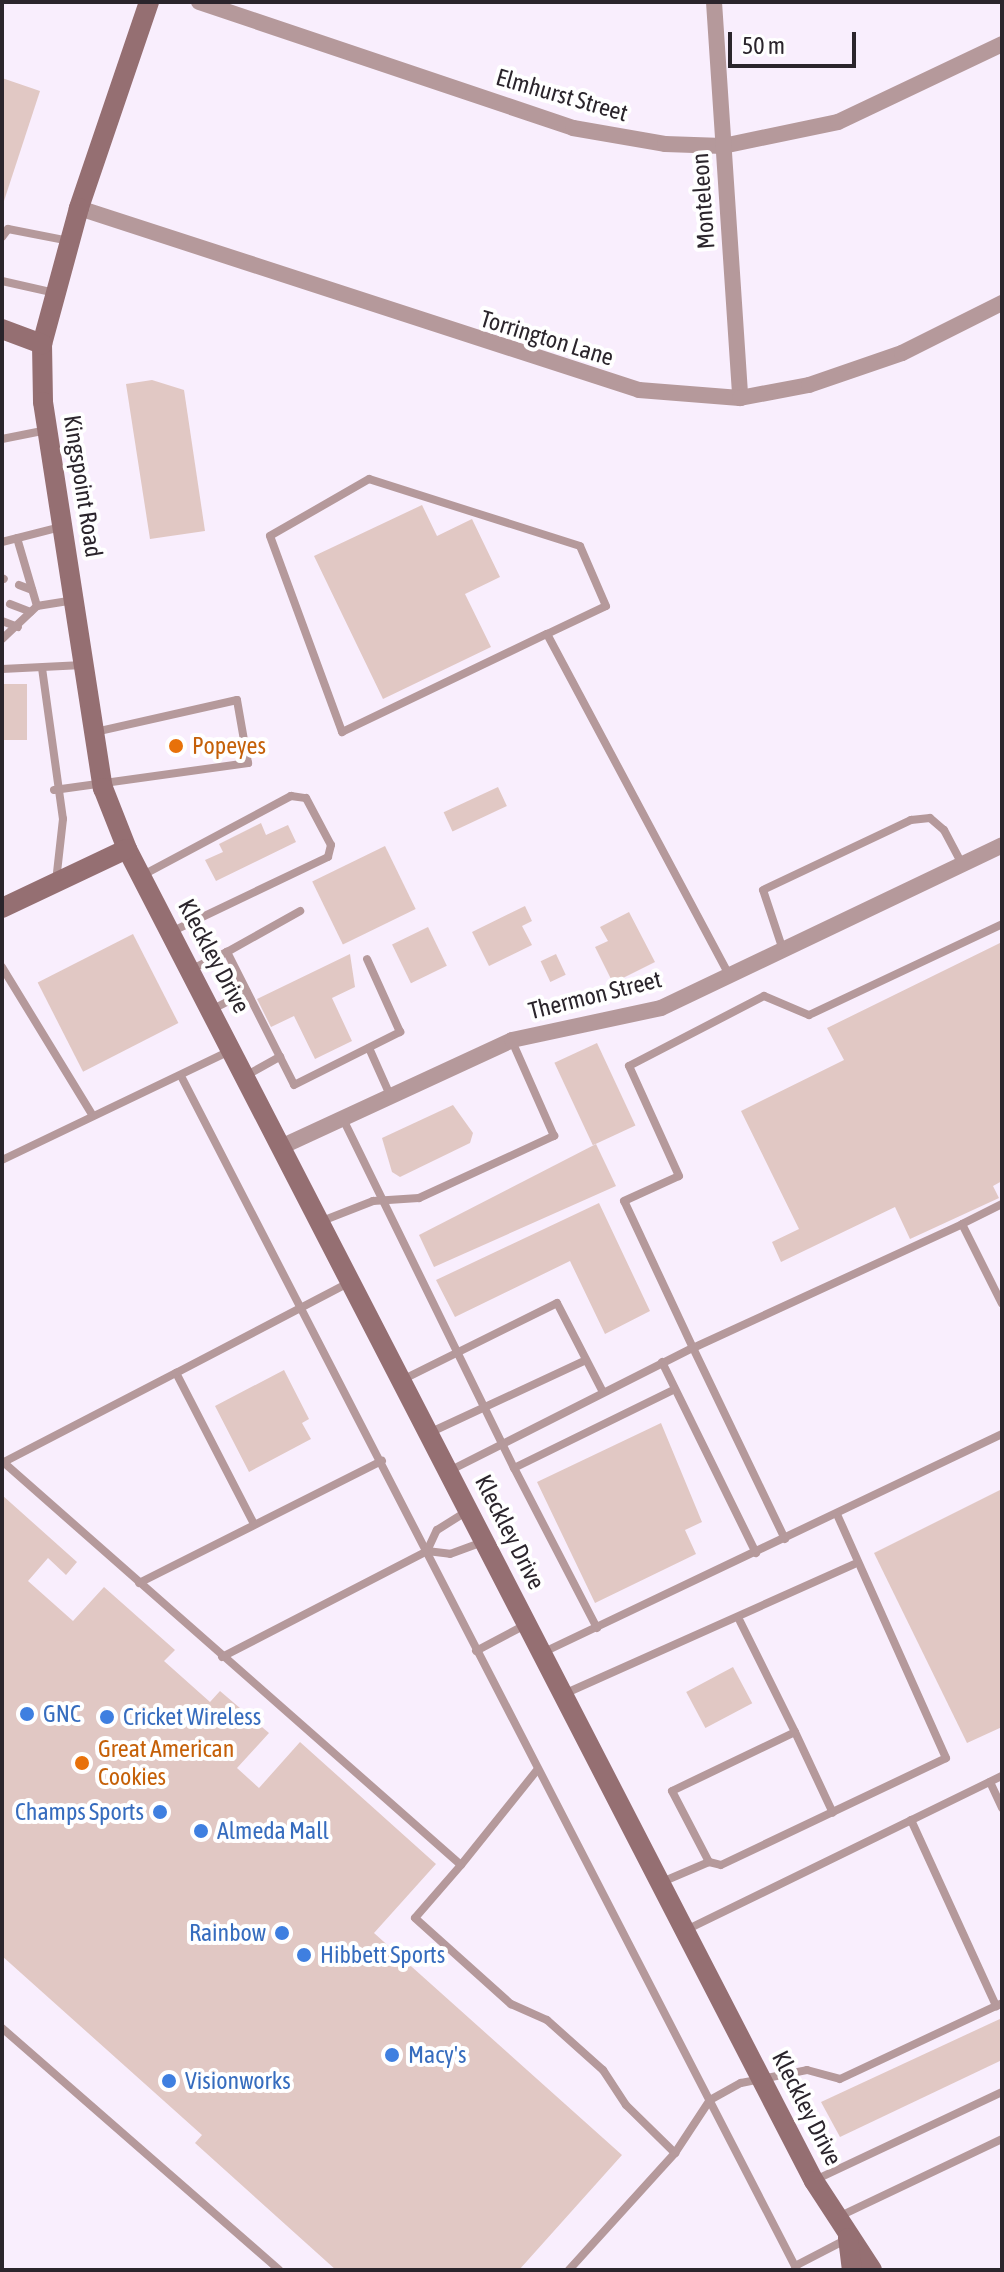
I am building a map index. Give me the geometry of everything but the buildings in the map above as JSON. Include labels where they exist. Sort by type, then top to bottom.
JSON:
[{"type":"street","name":"Kingspoint Road","points":[[127,849],[103,788],[47,430],[42,344],[79,208],[149,2]]},
{"type":"street","name":"Elmhurst Street","points":[[199,2],[573,128],[615,138],[723,146],[838,122],[1002,44]]},
{"type":"street","name":"Monteleon","points":[[714,2],[740,398]]},
{"type":"street","name":"Torrington Lane","points":[[79,208],[584,378],[740,398],[850,374],[1002,303]]},
{"type":"street","points":[[2,329],[42,344]]},
{"type":"street","name":"Thermon Street","points":[[283,1146],[512,1040],[661,1008],[1002,845]]},
{"type":"street","points":[[2,908],[127,849]]},
{"type":"street","name":"Kleckley Drive","points":[[127,849],[234,1049],[350,1281],[814,2181],[848,2238],[872,2270]]},
{"type":"street","name":"Kleckley Drive","points":[[848,2238],[852,2270]]},
{"type":"lane","points":[[2,237],[8,229],[70,241]]},
{"type":"lane","points":[[2,281],[56,293]]},
{"type":"lane","points":[[2,439],[47,430]]},
{"type":"lane","points":[[369,479],[580,546],[606,606],[547,634],[342,732],[270,536],[369,479]]},
{"type":"lane","points":[[2,542],[61,527]]},
{"type":"lane","points":[[2,639],[34,609],[32,590],[17,538]]},
{"type":"lane","points":[[19,585],[32,590]]},
{"type":"lane","points":[[10,604],[34,609],[75,599]]},
{"type":"lane","points":[[2,621],[18,627]]},
{"type":"lane","points":[[547,634],[729,975]]},
{"type":"lane","points":[[2,669],[84,665]]},
{"type":"lane","points":[[42,668],[54,790],[63,819],[56,882]]},
{"type":"lane","points":[[54,790],[103,788],[248,763],[237,700],[94,732]]},
{"type":"lane","points":[[142,876],[291,796],[306,798],[331,845],[328,857],[173,931]]},
{"type":"lane","points":[[783,950],[763,890],[911,820],[930,818],[944,830],[962,864]]},
{"type":"lane","points":[[192,969],[300,911]]},
{"type":"lane","points":[[785,1539],[624,1201],[679,1176],[629,1066],[764,996],[809,1015],[1002,924]]},
{"type":"lane","points":[[227,952],[294,1085],[400,1032],[367,959]]},
{"type":"lane","points":[[2,967],[91,1113]]},
{"type":"lane","points":[[213,1009],[247,992]]},
{"type":"lane","points":[[320,1222],[377,1200],[419,1198],[554,1136],[512,1040]]},
{"type":"lane","points":[[369,1048],[390,1095]]},
{"type":"lane","points":[[2,1160],[91,1113],[181,1076],[234,1049]]},
{"type":"lane","points":[[247,1075],[280,1057]]},
{"type":"lane","points":[[181,1076],[303,1306],[476,1651],[796,2268],[848,2238]]},
{"type":"lane","points":[[341,1117],[377,1200],[597,1628]]},
{"type":"lane","points":[[449,1471],[602,1390],[1002,1204]]},
{"type":"lane","points":[[962,1224],[1002,1304]]},
{"type":"lane","points":[[350,1281],[3,1461],[461,1865]]},
{"type":"lane","points":[[402,1380],[557,1303],[602,1390]]},
{"type":"lane","points":[[429,1433],[586,1360]]},
{"type":"lane","points":[[662,1362],[756,1553]]},
{"type":"lane","points":[[176,1373],[254,1524]]},
{"type":"lane","points":[[514,1468],[675,1389]]},
{"type":"lane","points":[[543,1653],[1002,1434]]},
{"type":"lane","points":[[139,1583],[382,1461]]},
{"type":"lane","points":[[427,1551],[437,1530],[469,1511]]},
{"type":"lane","points":[[662,1882],[709,1862],[721,1865],[946,1758],[854,1564],[837,1514]]},
{"type":"lane","points":[[222,1657],[427,1551],[450,1554],[485,1541]]},
{"type":"lane","points":[[564,1694],[740,1621],[854,1564]]},
{"type":"lane","points":[[740,1621],[833,1813]]},
{"type":"lane","points":[[476,1651],[527,1624]]},
{"type":"lane","points":[[709,1862],[672,1791],[795,1732]]},
{"type":"lane","points":[[538,1769],[415,1918],[511,2004],[547,2020],[603,2070],[626,2105],[675,2153]]},
{"type":"lane","points":[[685,1930],[1002,1776]]},
{"type":"lane","points":[[990,1782],[1002,1808]]},
{"type":"lane","points":[[569,2270],[675,2153],[710,2100],[762,2078],[807,2070],[840,2079],[999,2004],[911,1820]]},
{"type":"lane","points":[[2,2028],[279,2270]]},
{"type":"lane","points":[[814,2181],[1002,2092]]},
{"type":"lane","points":[[837,2218],[1002,2139]]},
{"type":"place","name":"Popeyes","points":[[176,746]]},
{"type":"place","name":"GNC","points":[[27,1714]]},
{"type":"place","name":"Cricket Wireless","points":[[107,1717]]},
{"type":"place","name":"Great American Cookies","points":[[82,1763]]},
{"type":"place","name":"Champs Sports","points":[[160,1812]]},
{"type":"place","name":"Almeda Mall","points":[[201,1831]]},
{"type":"place","name":"Rainbow","points":[[282,1933]]},
{"type":"place","name":"Hibbett Sports","points":[[304,1955]]},
{"type":"place","name":"Macy's","points":[[392,2055]]},
{"type":"place","name":"Visionworks","points":[[169,2081]]}]
